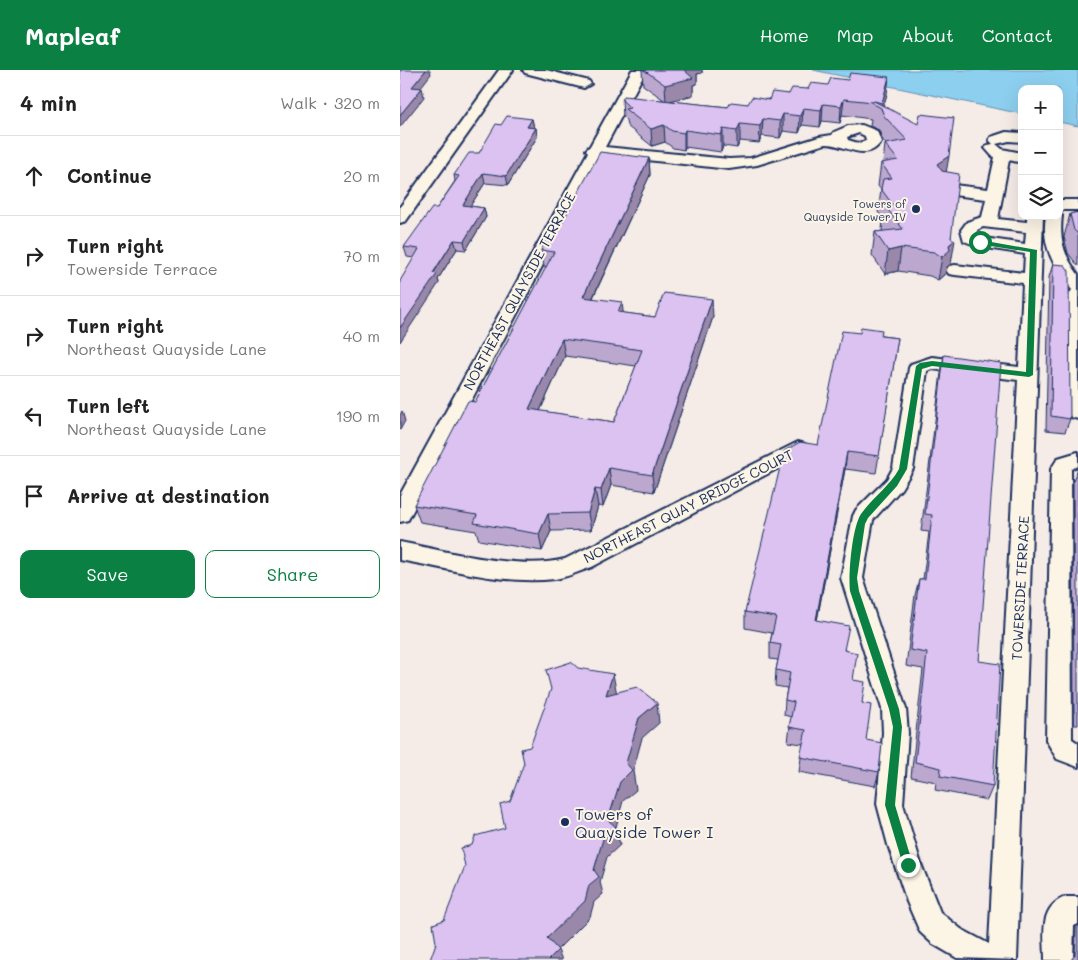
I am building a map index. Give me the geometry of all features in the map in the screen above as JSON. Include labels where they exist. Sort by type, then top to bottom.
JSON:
[{"type":"street","points":[[400,218],[506,70]]},
{"type":"street","points":[[530,70],[584,84]]},
{"type":"street","name":"NORTHEAST QUAYSIDE TERRACE","points":[[400,514],[594,150],[639,70]]},
{"type":"street","points":[[989,223],[994,195],[996,149],[1010,136],[1018,137]]},
{"type":"street","points":[[594,150],[729,164],[752,162],[824,140],[839,139]]},
{"type":"street","points":[[996,149],[997,153],[1018,157]]},
{"type":"street","points":[[945,189],[994,195]]},
{"type":"street","points":[[1063,205],[1078,205]]},
{"type":"street","points":[[1053,220],[1053,245],[1063,266],[1078,286]]},
{"type":"street","points":[[1033,250],[988,243],[970,237],[969,230],[972,225],[1034,222]]},
{"type":"street","name":"TOWERSIDE TERRACE","points":[[1003,960],[1034,222]]},
{"type":"street","points":[[985,262],[988,243]]},
{"type":"street","points":[[955,270],[1032,279]]},
{"type":"street","points":[[1078,294],[1076,297],[1076,409],[1078,412]]},
{"type":"street","points":[[991,960],[954,942],[929,921],[908,865],[890,805],[898,727],[852,578],[864,516],[894,484],[903,469],[918,368],[932,363],[1029,375]]},
{"type":"street","name":"NORTHEAST QUAY BRIDGE COURT","points":[[400,551],[522,571],[556,570],[584,561],[798,449]]},
{"type":"street","points":[[1078,460],[1068,462],[1061,469],[1059,740],[1061,747],[1068,753],[1078,755]]},
{"type":"street","points":[[1059,960],[1060,916],[1065,911],[1078,911]]},
{"type":"water","points":[[813,70],[1078,70],[1078,126],[1063,123],[1063,85],[1018,85],[1018,113]]},
{"type":"building","points":[[400,70],[426,70],[412,87],[422,88],[400,115]]},
{"type":"building","points":[[644,70],[684,70],[693,78],[665,85]]},
{"type":"building","points":[[850,73],[889,77],[882,103],[844,99],[841,106],[823,104],[821,110],[803,108],[800,116],[783,114],[780,121],[763,119],[760,126],[740,124],[737,131],[723,129],[721,135],[685,130],[684,133],[672,131],[664,125],[651,129],[625,109],[630,108],[622,100],[624,96],[728,107],[731,102],[748,104],[752,97],[769,100],[772,92],[789,94],[792,88],[808,89],[811,83],[828,85],[831,78],[848,80]]},
{"type":"building","name":"Towers of Quayside Tower IV","points":[[874,101],[918,124],[920,114],[954,118],[949,156],[937,164],[942,171],[959,174],[951,238],[955,240],[949,245],[950,250],[942,257],[934,252],[901,248],[888,251],[875,232],[903,229],[885,206],[893,205],[881,189],[883,179],[892,178],[881,163],[898,160],[885,144],[907,140],[884,116],[881,108],[872,103]]},
{"type":"building","points":[[507,116],[532,119],[527,127],[536,128],[506,176],[483,173],[463,205],[484,208],[464,241],[454,240],[433,273],[437,274],[400,328],[400,281],[419,249],[404,247],[432,208],[437,208],[459,176],[454,175],[469,153],[479,153],[496,124],[501,125]]},
{"type":"building","points":[[600,152],[649,158],[583,297],[622,302],[618,312],[655,317],[664,293],[712,299],[652,475],[609,468],[601,490],[595,489],[588,513],[548,514],[539,534],[474,523],[477,515],[414,505],[468,401],[475,402],[554,252],[541,250],[551,231],[557,232]],"holes":[[[562,339],[642,350],[614,422],[529,409]]]},
{"type":"building","points":[[1078,212],[1078,234],[1074,230],[1070,214]]},
{"type":"building","points":[[1053,264],[1065,265],[1069,271],[1070,419],[1051,416]]},
{"type":"building","points":[[861,327],[882,330],[881,336],[898,338],[879,456],[847,452],[816,620],[849,626],[844,650],[857,653],[853,680],[865,682],[862,703],[871,705],[866,740],[882,743],[879,772],[800,757],[806,730],[789,727],[794,702],[785,700],[790,673],[776,670],[781,645],[770,643],[776,617],[745,612],[784,451],[800,442],[818,445],[842,331],[860,333]]},
{"type":"building","points":[[944,355],[1001,363],[979,661],[1000,664],[993,786],[940,776],[941,768],[915,762],[927,653],[910,650],[919,579],[925,579],[932,515],[925,514]]},
{"type":"building","name":"Towers of Quayside Tower I","points":[[571,662],[578,668],[613,674],[606,695],[637,687],[657,703],[639,718],[626,763],[632,770],[620,782],[608,820],[616,827],[603,839],[594,870],[599,877],[589,885],[585,901],[547,938],[558,950],[548,960],[430,960],[436,943],[433,924],[444,920],[465,866],[461,848],[472,845],[475,836],[505,828],[500,804],[510,801],[524,763],[521,749],[530,747],[551,689],[546,670]]},
{"type":"place","name":"Towers of Quayside Tower IV","points":[[916,209]]},
{"type":"place","name":"Towers of Quayside Tower I","points":[[565,822]]},
{"type":"route","points":[[908,865],[890,805],[890,788],[898,727],[852,578],[864,516],[894,484],[903,469],[918,368],[932,363],[1029,375],[1033,250],[980,242]]}]
